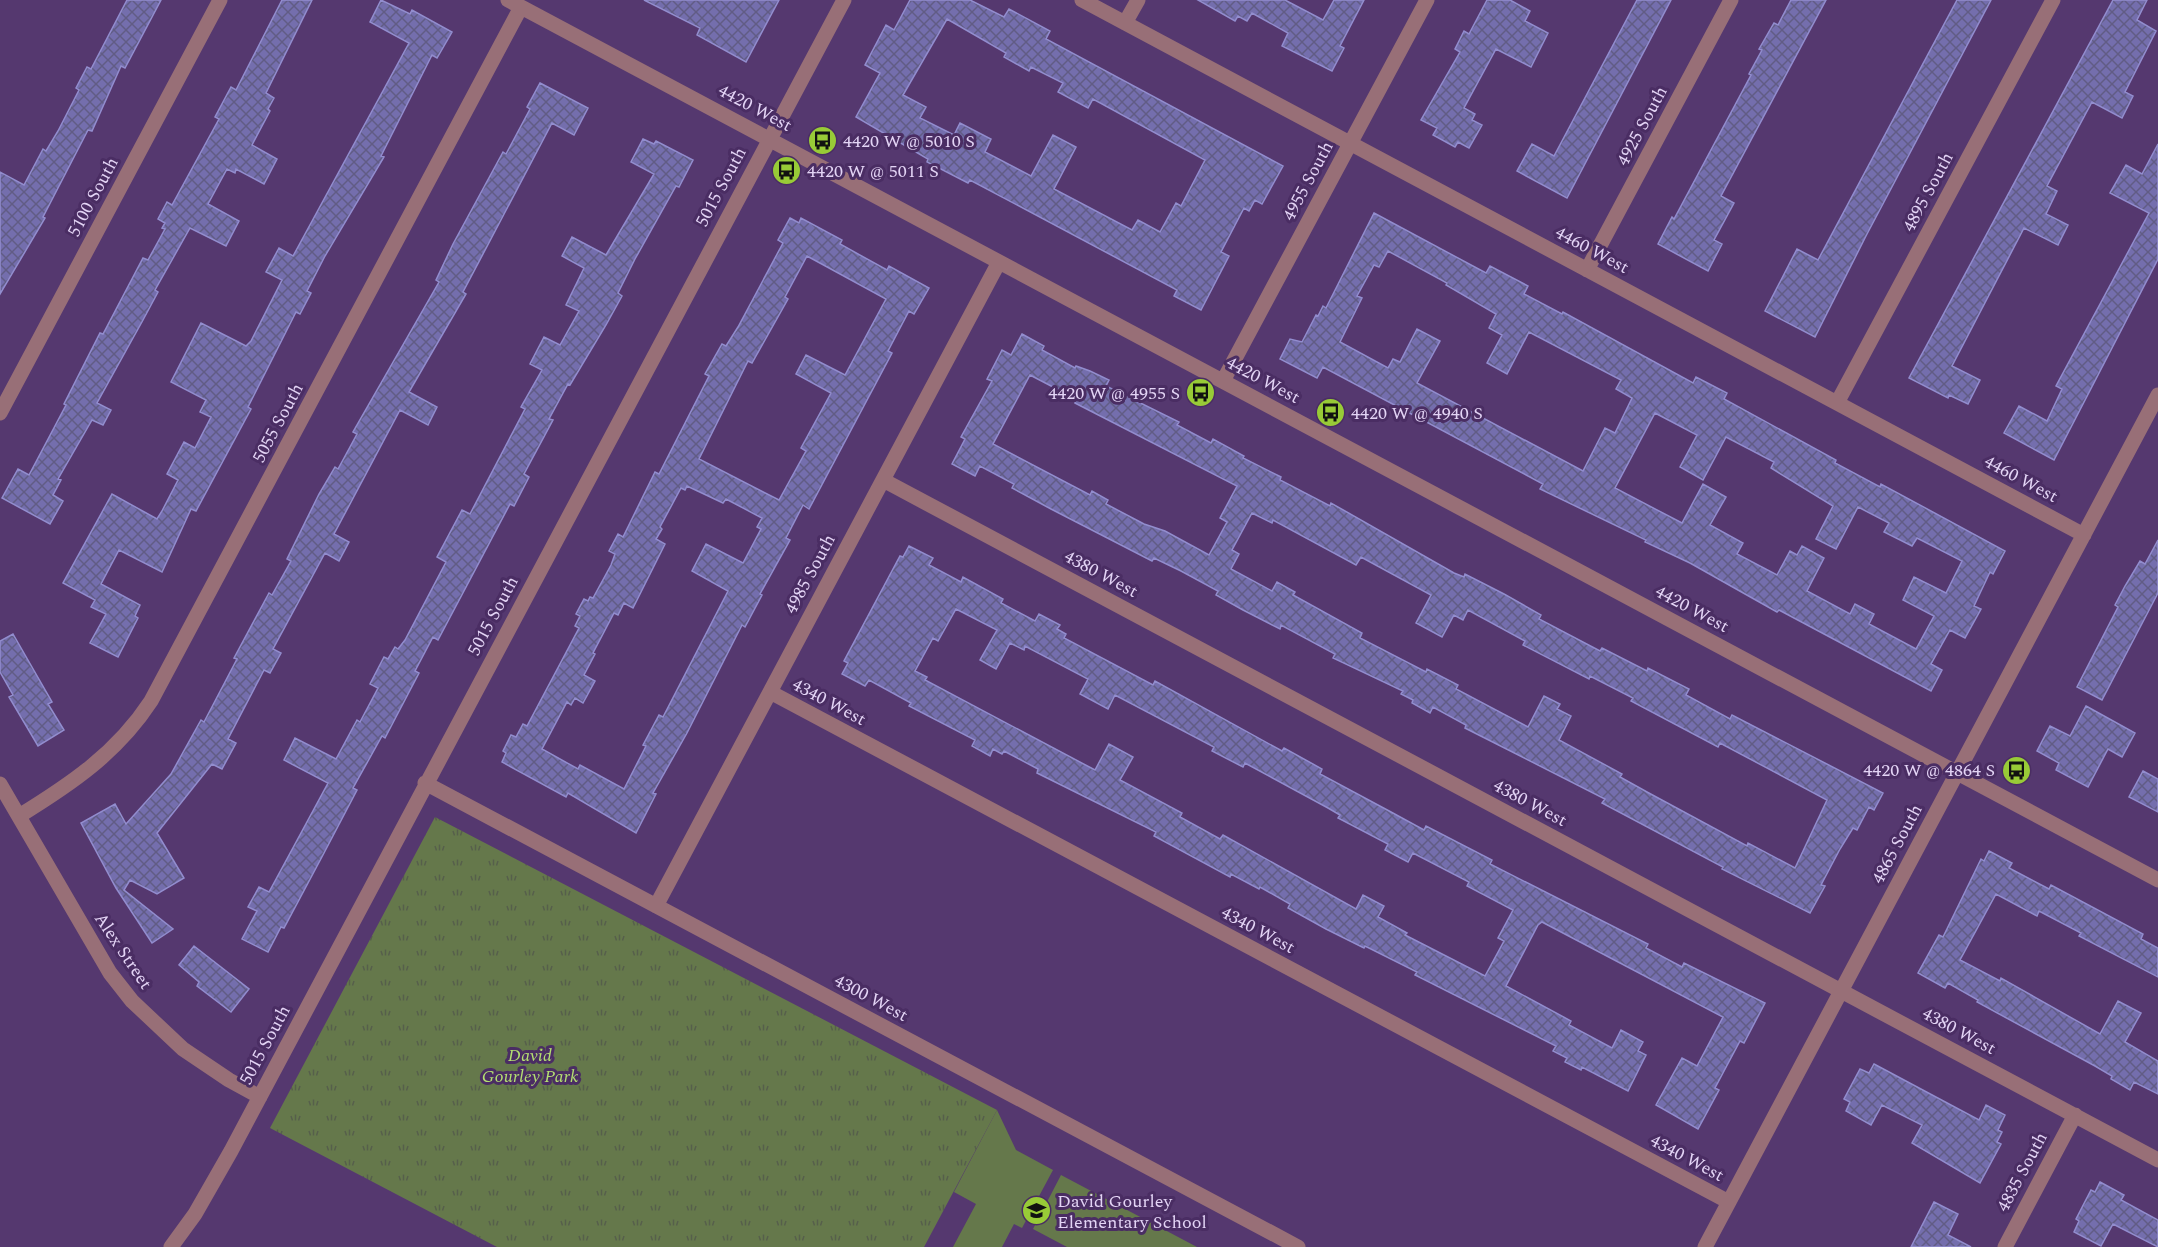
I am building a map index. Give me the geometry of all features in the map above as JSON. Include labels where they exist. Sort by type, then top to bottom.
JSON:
[{"type":"street","name":"5100 South","points":[[0,413],[220,0]]},
{"type":"street","name":"5015 South","points":[[171,1247],[195,1214],[260,1097],[425,783],[844,0]]},
{"type":"street","name":"4460 West","points":[[1082,0],[2084,535]]},
{"type":"street","points":[[1125,23],[1138,0]]},
{"type":"street","name":"4955 South","points":[[1223,381],[1427,0]]},
{"type":"street","name":"4925 South","points":[[1587,270],[1731,0]]},
{"type":"street","name":"4895 South","points":[[1838,403],[2053,0]]},
{"type":"street","name":"4420 West","points":[[515,4],[2158,880]]},
{"type":"street","name":"5055 South","points":[[19,816],[92,769],[134,727],[152,701],[515,4]]},
{"type":"street","name":"4985 South","points":[[656,906],[999,262]]},
{"type":"street","name":"4865 South","points":[[1705,1247],[2158,395]]},
{"type":"street","name":"4380 West","points":[[883,480],[2158,1160]]},
{"type":"street","name":"4340 West","points":[[770,692],[1729,1202]]},
{"type":"street","name":"4300 West","points":[[425,783],[1298,1247]]},
{"type":"street","name":"Alex Street","points":[[0,784],[110,972],[132,1001],[183,1049],[229,1080],[260,1097]]},
{"type":"street","name":"4835 South","points":[[2005,1247],[2075,1115]]},
{"type":"green space","name":"David Gourley Park","points":[[435,817],[997,1110],[924,1247],[497,1247],[270,1128]]},
{"type":"green space","points":[[997,1110],[1016,1150],[1053,1170],[1022,1228],[1014,1224],[1002,1247],[953,1247],[976,1204],[954,1192]]},
{"type":"green space","points":[[1061,1175],[1197,1247],[1067,1247],[1033,1229]]},
{"type":"building","points":[[127,0],[161,0],[125,68],[121,66],[92,131],[88,130],[43,217],[45,218],[0,294],[0,172],[24,185],[43,149],[46,151],[58,131],[79,90],[76,88],[87,67],[91,69]]},
{"type":"building","points":[[282,0],[312,0],[266,93],[274,98],[268,109],[270,111],[252,145],[277,159],[264,184],[236,169],[235,173],[227,169],[208,204],[239,221],[226,246],[190,228],[155,290],[158,292],[97,403],[111,410],[103,425],[92,420],[58,479],[61,480],[53,495],[63,501],[50,524],[2,498],[18,469],[29,475],[100,333],[103,334],[143,258],[148,260],[165,229],[162,228],[165,223],[158,219],[167,202],[172,205],[219,119],[215,117],[231,87],[236,90]]},
{"type":"building","points":[[381,0],[410,14],[412,10],[452,32],[437,58],[432,55],[381,156],[384,157],[325,256],[307,291],[311,293],[300,314],[296,312],[248,407],[251,409],[196,511],[191,509],[162,572],[119,550],[101,584],[140,605],[135,616],[138,618],[118,657],[90,643],[106,614],[91,607],[95,600],[63,583],[112,494],[157,519],[162,511],[178,480],[167,474],[184,442],[195,448],[211,417],[200,412],[206,400],[171,382],[201,323],[246,346],[251,341],[282,280],[266,272],[279,248],[293,256],[409,43],[370,22]]},
{"type":"building","points":[[644,0],[779,0],[746,62],[697,35],[700,28]]},
{"type":"building","points":[[910,0],[970,0],[1004,17],[1009,9],[1050,31],[1046,39],[1283,166],[1262,204],[1255,200],[1249,211],[1244,208],[1221,252],[1229,256],[1201,310],[1174,296],[1177,290],[970,180],[968,183],[927,162],[928,159],[856,117],[880,73],[865,65],[886,25],[894,30]],"holes":[[[947,19],[1006,53],[1004,57],[1029,71],[1031,67],[1063,83],[1058,92],[1088,108],[1093,99],[1205,160],[1181,206],[1176,203],[1160,232],[1138,220],[1132,230],[1054,189],[1076,147],[1053,135],[1031,176],[985,152],[991,139],[960,123],[954,135],[920,118],[926,107],[903,95]]]},
{"type":"building","points":[[1198,0],[1285,0],[1323,20],[1334,0],[1364,0],[1340,46],[1344,48],[1332,71],[1282,46],[1288,33],[1252,13],[1247,21],[1238,16],[1235,21]]},
{"type":"building","points":[[1487,0],[1510,0],[1530,11],[1525,21],[1548,33],[1531,67],[1496,49],[1464,108],[1475,114],[1472,120],[1482,125],[1469,148],[1458,142],[1455,147],[1433,135],[1437,128],[1421,120],[1460,52],[1455,49],[1464,31],[1469,34]]},
{"type":"building","points":[[1637,0],[1671,0],[1567,198],[1517,171],[1532,144],[1554,156]]},
{"type":"building","points":[[1791,0],[1826,0],[1721,196],[1734,203],[1714,240],[1722,244],[1708,271],[1658,244],[1672,217],[1674,219],[1751,75],[1749,74],[1762,50],[1759,49],[1774,23],[1778,25]]},
{"type":"building","points":[[1957,0],[1991,0],[1815,337],[1765,311],[1797,249],[1818,260]]},
{"type":"building","points":[[2113,0],[2147,0],[2137,20],[2156,31],[2125,92],[2133,96],[2122,118],[2092,102],[2047,186],[2057,191],[2046,214],[2068,225],[2058,245],[2024,228],[1952,366],[1980,380],[1968,404],[1949,395],[1948,398],[1909,378]]},
{"type":"building","points":[[540,83],[588,108],[574,135],[552,123],[463,292],[466,294],[409,392],[437,407],[428,425],[400,410],[334,534],[349,542],[339,561],[325,553],[273,649],[281,653],[270,673],[264,670],[228,739],[236,743],[222,769],[212,764],[157,833],[184,878],[157,894],[130,880],[124,890],[173,929],[152,943],[116,888],[81,823],[115,804],[126,824],[171,774],[201,720],[204,722],[237,659],[234,658],[269,593],[272,595],[291,561],[287,559],[319,494],[335,467],[338,469],[357,434],[353,432],[439,282],[436,280],[453,244],[503,152],[506,154],[530,109],[527,107]]},
{"type":"building","points":[[643,139],[654,144],[656,141],[693,160],[635,259],[618,293],[622,296],[606,325],[570,385],[568,384],[549,419],[553,420],[524,474],[529,477],[514,506],[510,504],[438,640],[433,637],[415,671],[419,673],[385,738],[382,736],[353,788],[357,790],[284,928],[281,927],[268,952],[242,939],[257,911],[248,907],[259,887],[269,892],[328,783],[284,760],[295,738],[336,759],[357,720],[360,722],[378,688],[370,684],[384,657],[388,659],[395,647],[398,649],[405,640],[446,562],[437,557],[462,510],[470,514],[525,409],[521,407],[542,370],[530,364],[544,337],[560,345],[579,311],[566,305],[584,268],[562,256],[572,237],[606,255],[654,174],[631,162]]},
{"type":"building","points":[[2158,144],[2158,259],[2054,460],[2004,433],[2019,406],[2047,421],[2062,389],[2056,386],[2149,213],[2110,193],[2126,165],[2142,174]]},
{"type":"building","points":[[1374,213],[1486,273],[1490,266],[1528,286],[1524,294],[1562,314],[1563,312],[1693,383],[1696,377],[1727,393],[1724,399],[1836,460],[1835,463],[1880,487],[1881,484],[2005,551],[1993,574],[1990,572],[1974,606],[1981,609],[1965,638],[1950,630],[1931,664],[1942,670],[1931,691],[1779,610],[1777,612],[1690,563],[1645,542],[1646,540],[1540,489],[1543,484],[1323,367],[1317,378],[1280,359],[1290,339],[1302,342],[1316,315],[1318,316],[1323,306],[1326,308]],"holes":[[[1388,251],[1447,283],[1446,285],[1496,314],[1489,328],[1502,335],[1487,363],[1507,374],[1529,332],[1621,380],[1616,389],[1632,398],[1615,433],[1605,428],[1583,471],[1417,383],[1440,341],[1417,329],[1400,362],[1393,359],[1388,368],[1340,342],[1362,298],[1357,296],[1374,265],[1379,267]],[[1655,413],[1697,435],[1680,467],[1703,480],[1726,437],[1774,462],[1771,468],[1833,506],[1816,539],[1836,549],[1858,507],[1889,523],[1884,532],[1912,546],[1917,538],[1962,561],[1946,593],[1914,577],[1903,600],[1934,616],[1916,649],[1869,624],[1874,614],[1855,604],[1850,614],[1807,591],[1824,558],[1802,546],[1797,555],[1790,551],[1777,575],[1737,554],[1743,543],[1710,525],[1726,497],[1703,484],[1682,523],[1615,488]]]},
{"type":"building","points":[[790,218],[799,223],[801,218],[842,240],[840,244],[887,270],[889,266],[929,288],[914,314],[909,311],[888,351],[892,353],[809,509],[803,505],[786,538],[790,540],[760,594],[762,595],[745,627],[742,625],[687,733],[653,793],[656,794],[636,833],[568,793],[566,797],[502,762],[506,753],[503,751],[511,735],[516,737],[523,724],[527,726],[579,628],[575,626],[580,616],[576,614],[584,599],[588,601],[590,597],[593,598],[611,565],[615,554],[609,551],[618,534],[623,537],[655,472],[659,474],[709,376],[705,374],[722,344],[726,346],[738,327],[783,243],[778,240]],"holes":[[[807,256],[886,299],[845,375],[806,355],[796,374],[831,393],[801,448],[806,451],[779,500],[699,459],[748,361],[752,363],[788,299],[785,297]],[[687,486],[723,503],[726,499],[762,518],[757,527],[761,529],[743,563],[706,544],[692,571],[728,591],[663,717],[659,715],[643,745],[646,746],[624,789],[580,765],[578,769],[542,749],[567,702],[571,705],[575,698],[583,703],[595,681],[584,675],[595,654],[593,653],[614,613],[618,615],[624,603],[633,608],[665,544],[656,539],[662,529],[660,527],[681,488],[685,490]]]},
{"type":"building","points":[[1022,334],[1044,346],[1042,350],[1075,368],[1076,366],[1109,380],[1106,386],[1179,422],[1177,425],[1211,443],[1213,439],[1244,456],[1243,458],[1281,477],[1280,480],[1330,506],[1331,503],[1454,573],[1464,577],[1465,574],[1504,594],[1541,615],[1539,619],[1600,651],[1602,648],[1647,671],[1648,668],[1689,689],[1686,695],[1730,719],[1732,715],[1883,793],[1874,810],[1869,807],[1857,830],[1853,828],[1840,849],[1821,885],[1825,886],[1810,913],[1722,869],[1723,867],[1602,803],[1605,799],[1465,728],[1466,725],[1433,707],[1430,713],[1412,703],[1413,700],[1401,694],[1403,691],[1333,658],[1335,654],[1281,625],[1280,629],[1243,610],[1216,595],[1218,591],[1181,571],[1154,558],[1152,561],[1051,509],[1012,488],[1014,484],[980,466],[975,476],[952,464],[965,439],[961,437],[992,381],[987,379],[1002,350],[1011,355]],"holes":[[[1030,375],[1076,399],[1075,403],[1237,486],[1220,518],[1227,522],[1209,555],[1165,531],[1144,524],[1106,504],[1108,500],[1092,491],[1090,495],[993,444]],[[1252,513],[1272,523],[1273,520],[1356,565],[1361,557],[1431,595],[1416,623],[1442,637],[1454,615],[1463,620],[1468,610],[1525,641],[1523,645],[1589,679],[1590,676],[1633,698],[1631,701],[1718,747],[1720,743],[1827,800],[1795,868],[1748,843],[1747,846],[1647,792],[1620,777],[1622,774],[1559,740],[1571,716],[1557,709],[1560,704],[1544,696],[1528,727],[1456,689],[1458,685],[1427,669],[1426,672],[1360,638],[1362,633],[1293,595],[1295,592],[1277,582],[1272,591],[1231,569],[1239,554],[1232,550]]]},
{"type":"building","points":[[2158,540],[2158,593],[2102,700],[2077,687],[2118,607],[2115,605],[2125,586],[2140,561],[2145,564]]},
{"type":"building","points":[[909,546],[933,558],[929,565],[961,582],[963,577],[1003,599],[1001,603],[1035,621],[1039,614],[1060,625],[1057,629],[1066,634],[1064,638],[1153,685],[1155,681],[1282,751],[1284,748],[1322,769],[1320,774],[1424,830],[1426,826],[1492,860],[1490,864],[1648,944],[1646,948],[1682,967],[1684,963],[1765,1003],[1744,1043],[1740,1041],[1715,1088],[1719,1090],[1698,1129],[1656,1105],[1682,1058],[1697,1066],[1723,1017],[1542,922],[1538,925],[1506,986],[1571,1021],[1569,1025],[1612,1048],[1621,1030],[1643,1042],[1638,1051],[1646,1055],[1628,1091],[1582,1067],[1581,1070],[1565,1062],[1567,1058],[1553,1051],[1556,1046],[1415,975],[1417,972],[1326,929],[1288,908],[1290,904],[1260,887],[1259,889],[1231,874],[1230,877],[1154,836],[1156,832],[1037,773],[1038,769],[1004,751],[1002,754],[993,749],[990,756],[972,746],[975,740],[909,706],[911,703],[869,680],[865,686],[842,674],[848,663],[844,661],[900,556],[903,557]],"holes":[[[956,609],[997,630],[980,660],[996,669],[1010,643],[1024,650],[1025,646],[1088,679],[1080,694],[1108,709],[1115,695],[1214,747],[1212,751],[1243,767],[1245,763],[1328,808],[1340,815],[1338,818],[1388,844],[1385,850],[1408,862],[1413,853],[1469,882],[1467,886],[1513,910],[1498,938],[1504,941],[1485,976],[1405,935],[1407,933],[1378,917],[1384,906],[1363,895],[1356,909],[1223,835],[1220,839],[1180,817],[1182,813],[1120,780],[1133,757],[1109,744],[1095,770],[925,680],[927,677],[915,671],[933,638],[938,641]]]},
{"type":"building","points":[[13,634],[52,702],[48,704],[64,730],[38,746],[9,697],[13,695],[0,672],[0,641]]},
{"type":"building","points":[[2086,706],[2135,733],[2122,757],[2108,749],[2088,787],[2056,770],[2059,763],[2037,751],[2050,726],[2070,736]]},
{"type":"building","points":[[2143,771],[2158,779],[2158,812],[2129,797]]},
{"type":"building","points":[[1989,851],[2012,863],[2009,868],[2049,889],[2051,885],[2143,934],[2141,939],[2158,948],[2158,977],[2079,936],[2081,933],[2039,911],[2037,916],[1996,894],[1960,960],[2000,981],[2001,978],[2100,1034],[2118,1001],[2141,1013],[2125,1042],[2158,1061],[2158,1094],[2134,1082],[2130,1090],[2095,1066],[1977,1002],[1978,1000],[1948,983],[1945,988],[1918,973],[1939,935],[1943,937],[1981,859],[1984,861]]},
{"type":"building","points":[[194,946],[249,989],[231,1012],[197,986],[199,982],[179,965]]},
{"type":"building","points":[[1874,1064],[1979,1120],[1986,1105],[2005,1115],[1998,1130],[2002,1132],[1997,1142],[2001,1144],[1980,1183],[1912,1143],[1922,1125],[1882,1105],[1871,1125],[1846,1111],[1850,1102],[1844,1099],[1860,1069],[1869,1073]]},
{"type":"building","points":[[2100,1182],[2124,1195],[2121,1200],[2158,1220],[2158,1247],[2113,1224],[2101,1246],[2074,1232],[2079,1221],[2076,1219],[2091,1190],[2095,1192]]},
{"type":"building","points":[[1934,1202],[1958,1214],[1948,1235],[1971,1247],[1911,1247]]},
{"type":"place","name":"4420 W @ 5010 S","points":[[822,141]]},
{"type":"place","name":"4420 W @ 5011 S","points":[[786,171]]},
{"type":"place","name":"4420 W @ 4955 S","points":[[1201,393]]},
{"type":"place","name":"4420 W @ 4940 S","points":[[1330,413]]},
{"type":"place","name":"4420 W @ 4864 S","points":[[2016,770]]},
{"type":"place","name":"David Gourley Elementary School","points":[[1036,1211]]}]
